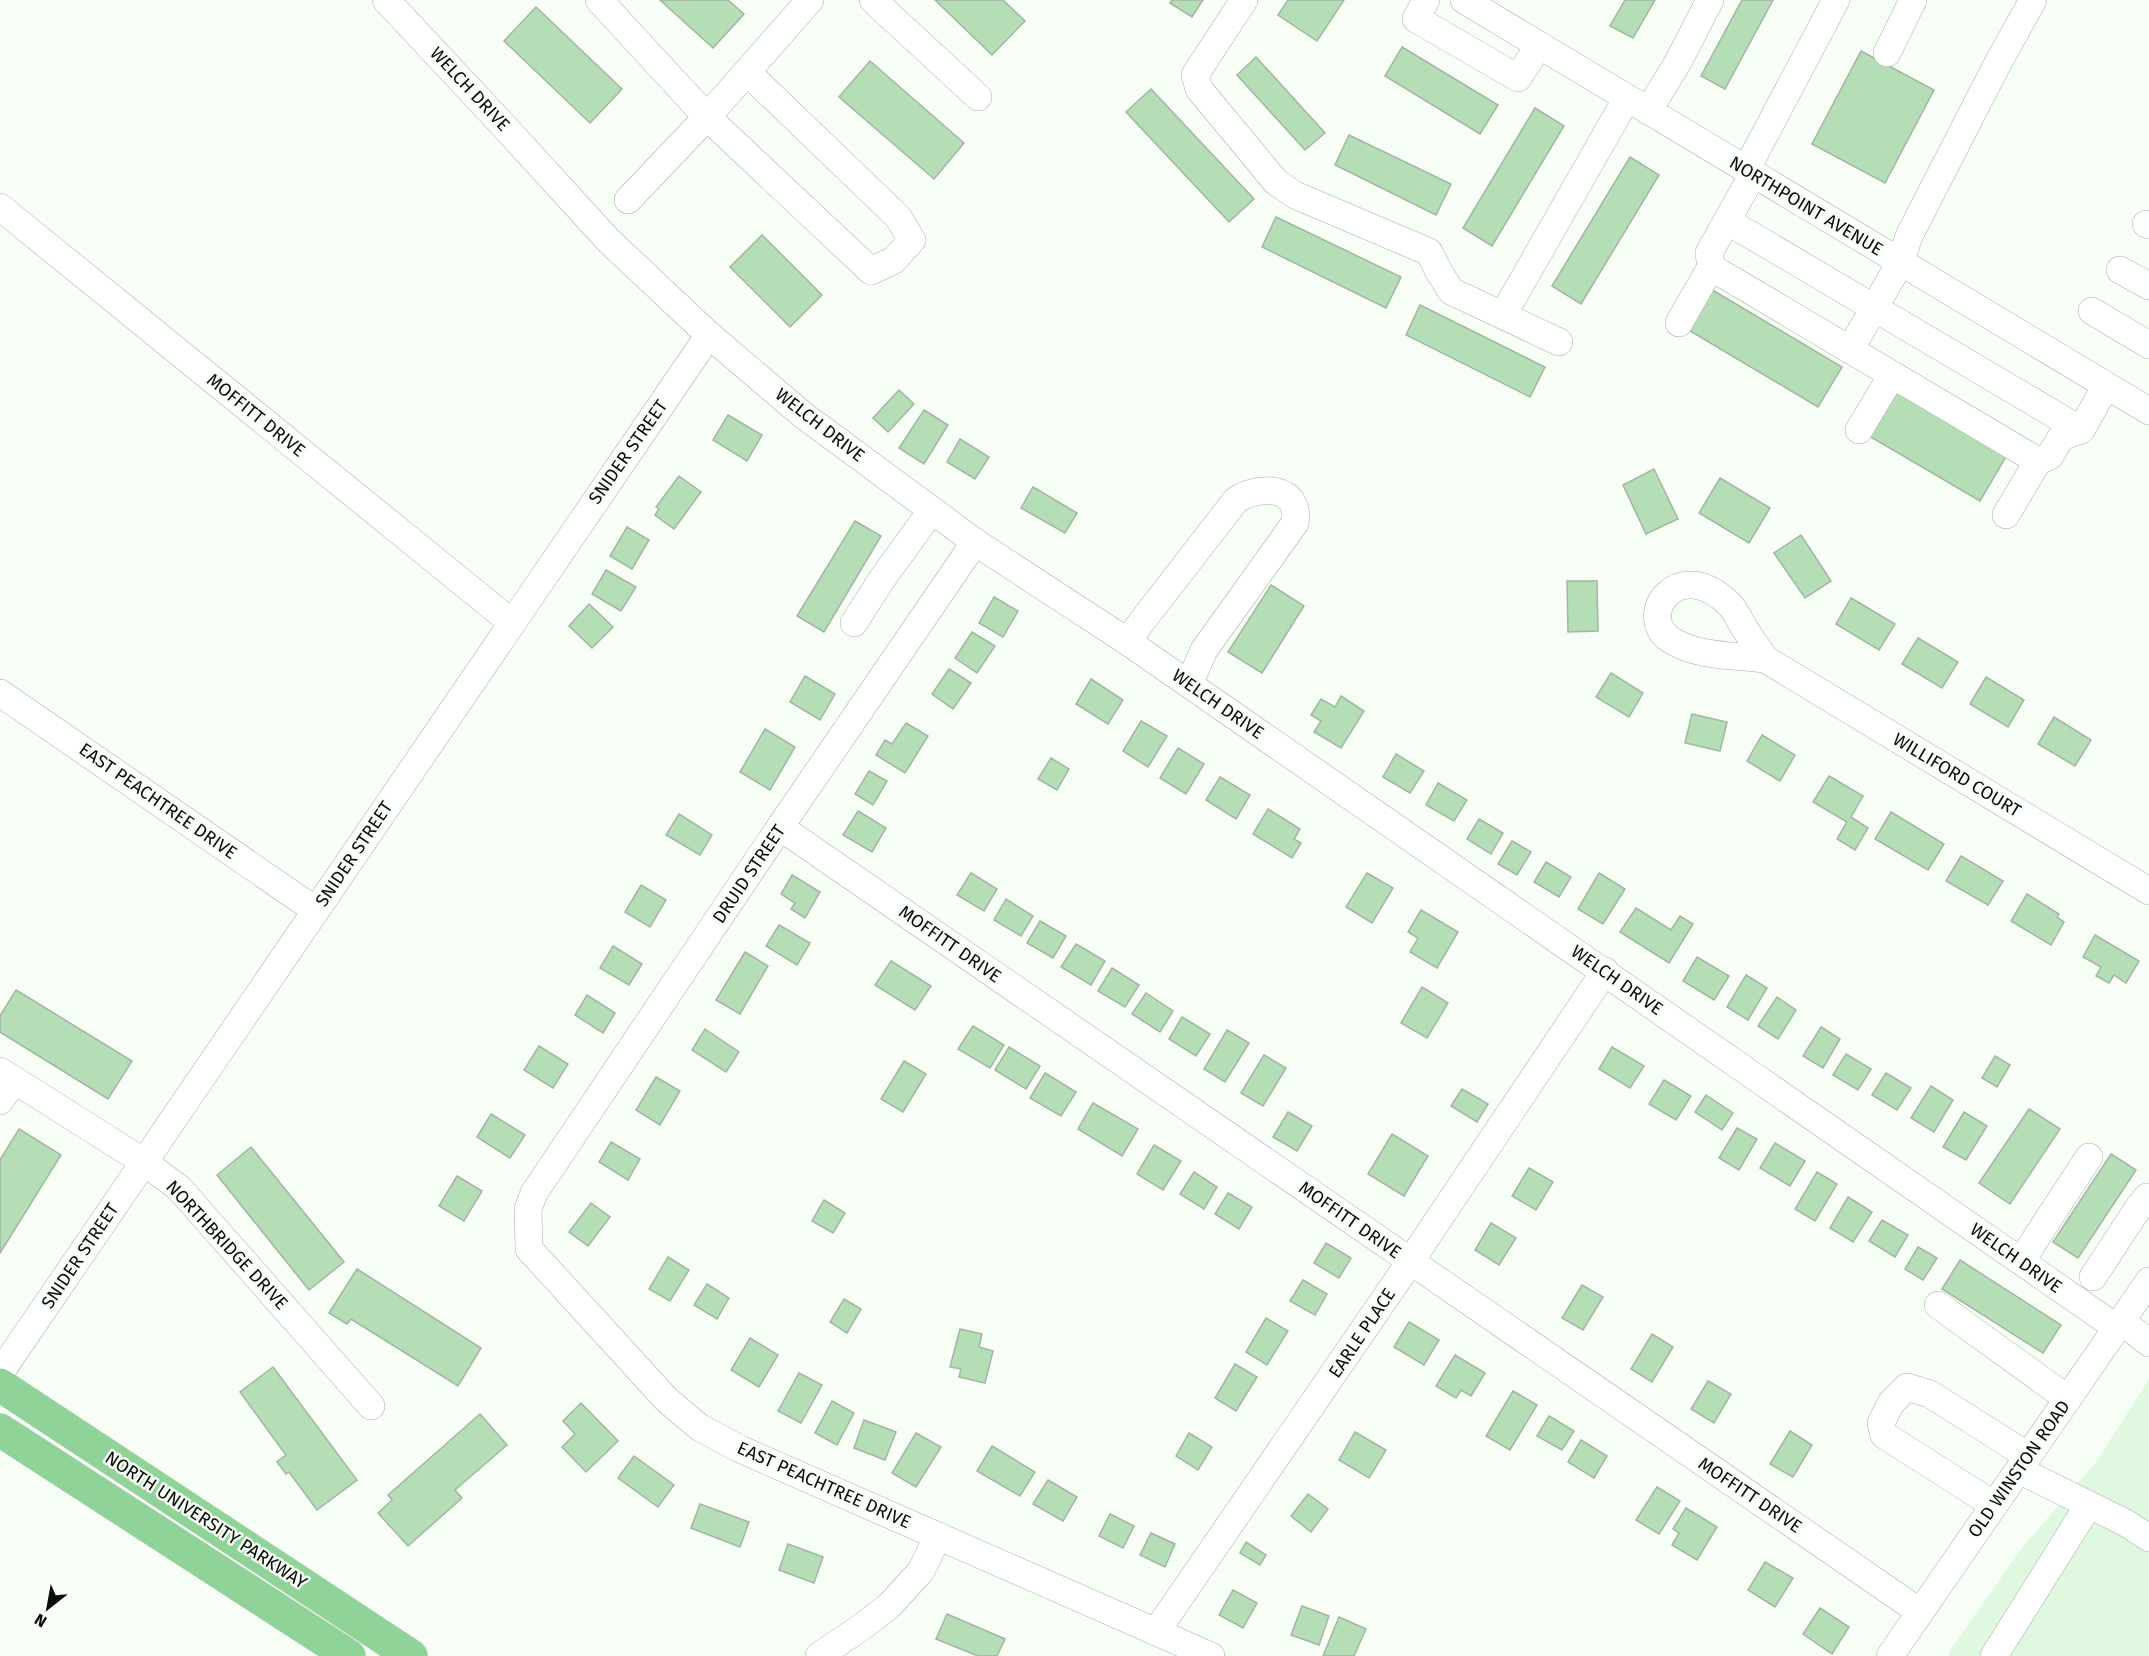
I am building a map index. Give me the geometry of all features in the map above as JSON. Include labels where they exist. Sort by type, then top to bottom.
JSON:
[{"type":"main road","name":"NORTH UNIVERSITY PARKWAY","points":[[0,1384],[411,1656]]},
{"type":"main road","name":"NORTH UNIVERSITY PARKWAY","points":[[0,1430],[349,1656]]},
{"type":"street","name":"WELCH DRIVE","points":[[386,0],[609,241],[709,335],[803,415],[975,542],[1128,642],[2020,1261],[2149,1343]]},
{"type":"street","points":[[599,0],[707,117],[871,271],[894,260],[912,240],[898,217],[747,72]]},
{"type":"street","points":[[628,200],[707,117],[810,0]]},
{"type":"street","points":[[873,0],[978,97]]},
{"type":"street","points":[[1244,0],[1195,75],[1199,89],[1276,182],[1295,195],[1430,252],[1451,291],[1559,342]]},
{"type":"street","points":[[1426,0],[1416,19],[1518,78],[1539,45]]},
{"type":"street","name":"NORTHPOINT AVENUE","points":[[1464,0],[1502,10],[1539,45],[2149,411]]},
{"type":"street","points":[[1503,315],[1637,104],[1677,64],[1710,0]]},
{"type":"street","points":[[1679,323],[1711,267],[1709,253],[1727,222],[1836,0]]},
{"type":"street","points":[[1887,53],[1913,0]]},
{"type":"street","points":[[1850,350],[1900,263],[1909,236],[2033,0]]},
{"type":"street","name":"MOFFITT DRIVE","points":[[0,207],[511,622]]},
{"type":"street","points":[[1727,222],[2080,430]]},
{"type":"street","points":[[1711,267],[2038,461]]},
{"type":"street","points":[[2120,270],[2149,286]]},
{"type":"street","points":[[2092,311],[2149,345]]},
{"type":"street","name":"SNIDER STREET","points":[[0,1373],[709,335]]},
{"type":"street","points":[[1859,430],[1892,375]]},
{"type":"street","points":[[2006,516],[2038,461],[2050,456],[2061,437],[2080,430],[2106,386]]},
{"type":"street","points":[[1128,642],[1236,500],[1243,495],[1266,489],[1278,491],[1287,497],[1296,514],[1295,523],[1203,650],[1189,684]]},
{"type":"street","points":[[854,623],[882,579],[932,510]]},
{"type":"street","name":"DRUID STREET","points":[[528,1209],[534,1193],[975,542]]},
{"type":"street","name":"WILLIFORD COURT","points":[[1765,659],[2149,891]]},
{"type":"street","name":"EAST PEACHTREE DRIVE","points":[[0,693],[315,910]]},
{"type":"street","name":"MOFFITT DRIVE","points":[[780,827],[1920,1612]]},
{"type":"street","name":"EARLE PLACE","points":[[1156,1632],[1410,1262],[1605,971]]},
{"type":"street","name":"NORTHBRIDGE DRIVE","points":[[5,1084],[144,1162],[179,1188],[371,1406]]},
{"type":"street","points":[[2020,1261],[2089,1157]]},
{"type":"street","points":[[2093,1277],[2139,1207],[2149,1197]]},
{"type":"street","name":"EAST PEACHTREE DRIVE","points":[[528,1209],[530,1249],[666,1399],[699,1427],[740,1449],[1211,1656]]},
{"type":"street","name":"OLD WINSTON ROAD","points":[[1890,1656],[2149,1281]]},
{"type":"street","points":[[1938,1305],[2068,1399]]},
{"type":"street","points":[[1994,1505],[1884,1435],[1881,1424],[1891,1404],[1907,1387],[1930,1394],[2024,1463],[2088,1506],[2126,1523],[2149,1538]]},
{"type":"street","points":[[1994,1656],[2088,1506]]},
{"type":"street","points":[[819,1656],[889,1606],[921,1571],[938,1536]]},
{"type":"shaded area","points":[[2149,1379],[2149,1656],[1949,1656],[1949,1652],[2021,1549],[2096,1462]]},
{"type":"building","points":[[660,0],[728,0],[744,14],[713,48]]},
{"type":"building","points":[[935,0],[1003,0],[1025,21],[992,55]]},
{"type":"building","points":[[1172,0],[1203,0],[1192,17],[1170,3]]},
{"type":"building","points":[[1288,0],[1344,0],[1317,41],[1278,15]]},
{"type":"building","points":[[1625,0],[1655,0],[1633,38],[1610,26]]},
{"type":"building","points":[[1742,0],[1773,0],[1725,89],[1701,76]]},
{"type":"building","points":[[536,7],[622,89],[590,123],[504,41]]},
{"type":"building","points":[[1402,47],[1498,105],[1480,134],[1385,76]]},
{"type":"building","points":[[1861,51],[1934,90],[1885,183],[1812,144]]},
{"type":"building","points":[[1256,57],[1325,133],[1305,150],[1237,75]]},
{"type":"building","points":[[870,61],[964,143],[934,179],[839,97]]},
{"type":"building","points":[[1151,89],[1254,199],[1229,222],[1126,112]]},
{"type":"building","points":[[1535,108],[1564,126],[1492,246],[1463,228]]},
{"type":"building","points":[[1349,135],[1451,184],[1436,215],[1335,165]]},
{"type":"building","points":[[1630,157],[1659,175],[1581,304],[1552,286]]},
{"type":"building","points":[[1276,217],[1401,277],[1386,308],[1262,247]]},
{"type":"building","points":[[762,235],[822,295],[790,327],[730,267]]},
{"type":"building","points":[[1704,285],[1842,367],[1818,407],[1680,325]]},
{"type":"building","points":[[1420,305],[1545,367],[1530,397],[1406,335]]},
{"type":"building","points":[[1891,387],[2007,455],[1980,501],[1864,433]]},
{"type":"building","points":[[899,390],[914,404],[888,432],[873,418]]},
{"type":"building","points":[[924,410],[948,425],[924,464],[899,448]]},
{"type":"building","points":[[728,415],[762,435],[747,461],[713,440]]},
{"type":"building","points":[[960,439],[989,457],[975,479],[947,462]]},
{"type":"building","points":[[1654,469],[1678,519],[1646,534],[1623,485]]},
{"type":"building","points":[[679,476],[701,492],[674,529],[655,515],[659,509],[656,507]]},
{"type":"building","points":[[1720,478],[1770,508],[1749,543],[1699,513]]},
{"type":"building","points":[[1033,487],[1077,513],[1065,533],[1021,508]]},
{"type":"building","points":[[855,521],[881,536],[824,632],[797,616]]},
{"type":"building","points":[[627,527],[649,540],[632,569],[610,556]]},
{"type":"building","points":[[1801,535],[1831,581],[1805,598],[1774,553]]},
{"type":"building","points":[[606,570],[636,587],[621,611],[592,594]]},
{"type":"building","points":[[1567,581],[1597,581],[1598,631],[1568,632]]},
{"type":"building","points":[[1271,585],[1304,606],[1262,673],[1228,652]]},
{"type":"building","points":[[994,597],[1018,611],[1003,637],[979,623]]},
{"type":"building","points":[[1851,598],[1895,624],[1879,650],[1836,624]]},
{"type":"building","points":[[589,604],[613,627],[592,648],[569,626]]},
{"type":"building","points":[[972,632],[995,646],[977,673],[955,658]]},
{"type":"building","points":[[1918,638],[1958,662],[1942,688],[1902,664]]},
{"type":"building","points":[[949,669],[971,683],[953,709],[932,694]]},
{"type":"building","points":[[1611,673],[1643,693],[1629,717],[1596,697]]},
{"type":"building","points":[[805,676],[835,694],[820,720],[790,702]]},
{"type":"building","points":[[1986,677],[2024,700],[2008,727],[1970,704]]},
{"type":"building","points":[[1091,679],[1123,700],[1108,724],[1076,704]]},
{"type":"building","points":[[1341,696],[1364,711],[1341,748],[1314,732],[1321,721],[1311,715],[1321,699],[1335,707]]},
{"type":"building","points":[[1692,714],[1727,722],[1720,751],[1685,743]]},
{"type":"building","points":[[2054,717],[2091,740],[2075,766],[2038,744]]},
{"type":"building","points":[[1141,721],[1167,736],[1148,767],[1123,751]]},
{"type":"building","points":[[906,723],[928,736],[905,773],[876,755],[885,740],[892,744]]},
{"type":"building","points":[[765,729],[795,747],[770,790],[740,772]]},
{"type":"building","points":[[1762,735],[1795,755],[1780,781],[1747,761]]},
{"type":"building","points":[[1178,748],[1204,764],[1186,794],[1160,778]]},
{"type":"building","points":[[1396,754],[1424,771],[1410,793],[1383,777]]},
{"type":"building","points":[[1051,758],[1069,769],[1057,790],[1038,779]]},
{"type":"building","points":[[869,771],[887,781],[873,805],[855,794]]},
{"type":"building","points":[[1829,776],[1863,796],[1851,817],[1868,828],[1855,850],[1837,839],[1847,822],[1813,802]]},
{"type":"building","points":[[1220,777],[1250,795],[1236,819],[1206,800]]},
{"type":"building","points":[[1438,783],[1467,800],[1454,821],[1426,805]]},
{"type":"building","points":[[1268,809],[1300,829],[1294,839],[1301,843],[1292,858],[1253,834]]},
{"type":"building","points":[[858,811],[886,828],[872,852],[843,835]]},
{"type":"building","points":[[1891,812],[1944,844],[1928,870],[1875,839]]},
{"type":"building","points":[[679,814],[712,835],[700,855],[666,835]]},
{"type":"building","points":[[1479,819],[1503,833],[1491,854],[1467,839]]},
{"type":"building","points":[[1512,841],[1531,852],[1517,875],[1498,864]]},
{"type":"building","points":[[1961,856],[2003,881],[1988,905],[1946,881]]},
{"type":"building","points":[[1546,862],[1571,877],[1559,897],[1534,882]]},
{"type":"building","points":[[971,873],[997,889],[984,911],[957,895]]},
{"type":"building","points":[[1367,873],[1393,888],[1372,923],[1346,907]]},
{"type":"building","points":[[1599,873],[1625,889],[1603,924],[1578,909]]},
{"type":"building","points":[[792,875],[820,892],[805,918],[791,909],[795,903],[781,894]]},
{"type":"building","points":[[641,885],[666,900],[650,927],[625,912]]},
{"type":"building","points":[[2027,894],[2059,914],[2057,917],[2064,922],[2051,945],[2011,921]]},
{"type":"building","points":[[1006,899],[1033,916],[1021,936],[994,920]]},
{"type":"building","points":[[1636,908],[1671,930],[1680,916],[1693,924],[1669,963],[1620,932]]},
{"type":"building","points":[[1421,910],[1458,932],[1437,968],[1410,952],[1418,938],[1408,932]]},
{"type":"building","points":[[1040,921],[1066,936],[1053,958],[1027,943]]},
{"type":"building","points":[[779,925],[810,943],[797,965],[766,946]]},
{"type":"building","points":[[2095,935],[2139,961],[2126,983],[2114,975],[2109,983],[2096,976],[2101,967],[2083,957]]},
{"type":"building","points":[[1076,944],[1105,961],[1091,985],[1061,967]]},
{"type":"building","points":[[613,946],[642,964],[629,985],[600,968]]},
{"type":"building","points":[[745,952],[768,966],[740,1014],[716,1000]]},
{"type":"building","points":[[1697,957],[1729,976],[1714,1000],[1683,981]]},
{"type":"building","points":[[891,961],[931,986],[915,1010],[875,985]]},
{"type":"building","points":[[1112,968],[1139,985],[1125,1007],[1098,991]]},
{"type":"building","points":[[1746,975],[1767,988],[1748,1020],[1727,1007]]},
{"type":"building","points":[[1422,987],[1448,1003],[1427,1038],[1401,1023]]},
{"type":"building","points":[[16,990],[132,1061],[108,1099],[0,1032],[0,1016]]},
{"type":"building","points":[[1146,993],[1173,1011],[1160,1032],[1132,1014]]},
{"type":"building","points":[[587,995],[615,1013],[603,1033],[575,1015]]},
{"type":"building","points":[[1777,997],[1796,1010],[1778,1039],[1758,1026]]},
{"type":"building","points":[[1182,1017],[1210,1034],[1196,1056],[1169,1039]]},
{"type":"building","points":[[973,1026],[1004,1045],[990,1068],[958,1049]]},
{"type":"building","points":[[1821,1027],[1840,1039],[1823,1068],[1803,1056]]},
{"type":"building","points":[[705,1029],[739,1052],[726,1072],[692,1050]]},
{"type":"building","points":[[1227,1030],[1249,1043],[1225,1082],[1204,1069]]},
{"type":"building","points":[[539,1046],[568,1064],[553,1088],[524,1070]]},
{"type":"building","points":[[1009,1047],[1040,1066],[1026,1089],[995,1070]]},
{"type":"building","points":[[1612,1047],[1644,1066],[1630,1088],[1599,1069]]},
{"type":"building","points":[[1846,1054],[1871,1069],[1858,1090],[1833,1075]]},
{"type":"building","points":[[1264,1055],[1286,1068],[1263,1106],[1241,1093]]},
{"type":"building","points":[[1995,1056],[2010,1065],[1997,1087],[1982,1078]]},
{"type":"building","points":[[904,1061],[926,1074],[903,1112],[881,1099]]},
{"type":"building","points":[[1045,1073],[1076,1092],[1061,1116],[1030,1098]]},
{"type":"building","points":[[1886,1073],[1911,1088],[1897,1110],[1872,1095]]},
{"type":"building","points":[[656,1077],[680,1091],[660,1125],[636,1110]]},
{"type":"building","points":[[1664,1080],[1691,1096],[1676,1120],[1649,1104]]},
{"type":"building","points":[[1931,1086],[1953,1100],[1934,1132],[1911,1118]]},
{"type":"building","points":[[1462,1089],[1488,1104],[1477,1122],[1451,1106]]},
{"type":"building","points":[[1706,1095],[1733,1113],[1722,1130],[1695,1112]]},
{"type":"building","points":[[1093,1103],[1138,1129],[1122,1156],[1078,1129]]},
{"type":"building","points":[[2029,1109],[2060,1129],[2010,1204],[1979,1183]]},
{"type":"building","points":[[1288,1112],[1312,1126],[1297,1151],[1273,1137]]},
{"type":"building","points":[[1964,1112],[1987,1126],[1966,1160],[1943,1147]]},
{"type":"building","points":[[491,1114],[525,1135],[510,1158],[477,1137]]},
{"type":"building","points":[[1737,1128],[1757,1139],[1739,1170],[1719,1158]]},
{"type":"building","points":[[19,1129],[61,1155],[0,1253],[0,1160]]},
{"type":"building","points":[[1392,1134],[1428,1156],[1404,1196],[1368,1174]]},
{"type":"building","points":[[611,1142],[640,1159],[628,1180],[599,1162]]},
{"type":"building","points":[[1775,1143],[1805,1161],[1790,1186],[1760,1168]]},
{"type":"building","points":[[1154,1145],[1181,1161],[1163,1190],[1137,1174]]},
{"type":"building","points":[[251,1147],[344,1262],[309,1290],[217,1175]]},
{"type":"building","points":[[2111,1154],[2136,1170],[2078,1258],[2053,1242]]},
{"type":"building","points":[[1529,1168],[1553,1182],[1536,1210],[1512,1196]]},
{"type":"building","points":[[1194,1172],[1217,1187],[1204,1209],[1180,1194]]},
{"type":"building","points":[[1817,1172],[1837,1184],[1815,1221],[1795,1209]]},
{"type":"building","points":[[457,1176],[482,1191],[464,1221],[439,1206]]},
{"type":"building","points":[[1228,1193],[1252,1207],[1239,1229],[1215,1214]]},
{"type":"building","points":[[1848,1197],[1872,1212],[1853,1242],[1830,1228]]},
{"type":"building","points":[[824,1200],[845,1213],[833,1233],[812,1221]]},
{"type":"building","points":[[591,1203],[610,1217],[588,1246],[569,1232]]},
{"type":"building","points":[[1882,1220],[1908,1235],[1895,1257],[1869,1241]]},
{"type":"building","points":[[1491,1223],[1516,1238],[1499,1265],[1475,1250]]},
{"type":"building","points":[[1326,1243],[1351,1258],[1339,1278],[1314,1263]]},
{"type":"building","points":[[1918,1247],[1937,1258],[1923,1280],[1905,1269]]},
{"type":"building","points":[[668,1257],[689,1270],[670,1301],[649,1289]]},
{"type":"building","points":[[1960,1260],[2061,1325],[2043,1353],[1942,1289]]},
{"type":"building","points":[[357,1269],[481,1348],[458,1386],[351,1319],[347,1324],[329,1313]]},
{"type":"building","points":[[1303,1280],[1327,1294],[1315,1315],[1290,1301]]},
{"type":"building","points":[[707,1284],[729,1298],[717,1319],[694,1305]]},
{"type":"building","points":[[1582,1285],[1603,1297],[1583,1330],[1562,1318]]},
{"type":"building","points":[[844,1299],[861,1309],[847,1333],[830,1322]]},
{"type":"building","points":[[1266,1318],[1288,1331],[1267,1365],[1246,1352]]},
{"type":"building","points":[[1409,1322],[1439,1340],[1424,1365],[1394,1347]]},
{"type":"building","points":[[960,1329],[982,1334],[979,1347],[993,1351],[985,1383],[959,1377],[961,1369],[950,1367]]},
{"type":"building","points":[[1652,1334],[1673,1347],[1652,1382],[1631,1369]]},
{"type":"building","points":[[750,1338],[778,1355],[759,1387],[731,1370]]},
{"type":"building","points":[[1455,1355],[1485,1373],[1471,1396],[1461,1390],[1456,1398],[1436,1386]]},
{"type":"building","points":[[1235,1364],[1257,1377],[1236,1411],[1215,1398]]},
{"type":"building","points":[[273,1367],[357,1480],[317,1510],[289,1472],[286,1474],[277,1462],[286,1455],[240,1392]]},
{"type":"building","points":[[799,1373],[822,1385],[801,1423],[778,1411]]},
{"type":"building","points":[[1708,1381],[1731,1394],[1714,1423],[1691,1409]]},
{"type":"building","points":[[1513,1391],[1537,1405],[1510,1450],[1486,1436]]},
{"type":"building","points":[[832,1401],[854,1413],[837,1445],[815,1433]]},
{"type":"building","points":[[581,1403],[618,1441],[586,1472],[562,1447],[575,1434],[563,1421]]},
{"type":"building","points":[[480,1414],[507,1445],[455,1490],[462,1498],[408,1546],[378,1513],[392,1500],[388,1495]]},
{"type":"building","points":[[1549,1416],[1574,1431],[1562,1450],[1537,1436]]},
{"type":"building","points":[[864,1420],[896,1432],[885,1460],[854,1448]]},
{"type":"building","points":[[1790,1431],[1812,1445],[1793,1477],[1770,1464]]},
{"type":"building","points":[[1355,1432],[1386,1450],[1369,1478],[1339,1460]]},
{"type":"building","points":[[916,1433],[941,1447],[916,1487],[892,1473]]},
{"type":"building","points":[[1189,1433],[1212,1447],[1198,1470],[1176,1456]]},
{"type":"building","points":[[1581,1440],[1607,1456],[1594,1478],[1568,1462]]},
{"type":"building","points":[[992,1446],[1035,1472],[1020,1496],[977,1471]]},
{"type":"building","points":[[634,1456],[674,1485],[658,1507],[618,1478]]},
{"type":"building","points":[[1048,1480],[1077,1497],[1063,1521],[1033,1504]]},
{"type":"building","points":[[1657,1487],[1680,1501],[1659,1534],[1636,1520]]},
{"type":"building","points":[[1308,1494],[1328,1509],[1311,1532],[1291,1516]]},
{"type":"building","points":[[700,1504],[749,1522],[740,1547],[691,1528]]},
{"type":"building","points":[[1686,1508],[1717,1527],[1697,1560],[1672,1545],[1679,1533],[1673,1529]]},
{"type":"building","points":[[1110,1514],[1134,1526],[1123,1548],[1099,1536]]},
{"type":"building","points":[[1151,1533],[1175,1544],[1165,1567],[1140,1555]]},
{"type":"building","points":[[1246,1542],[1266,1555],[1260,1565],[1240,1553]]},
{"type":"building","points":[[788,1544],[823,1557],[814,1583],[779,1570]]},
{"type":"building","points":[[1765,1562],[1793,1578],[1775,1607],[1748,1590]]},
{"type":"building","points":[[1233,1590],[1257,1603],[1243,1628],[1219,1615]]},
{"type":"building","points":[[1302,1606],[1329,1616],[1319,1645],[1291,1635]]},
{"type":"building","points":[[1820,1608],[1849,1627],[1832,1654],[1803,1634]]},
{"type":"building","points":[[947,1614],[1005,1639],[997,1656],[978,1656],[936,1639]]},
{"type":"building","points":[[1339,1617],[1366,1629],[1354,1656],[1323,1656]]}]
